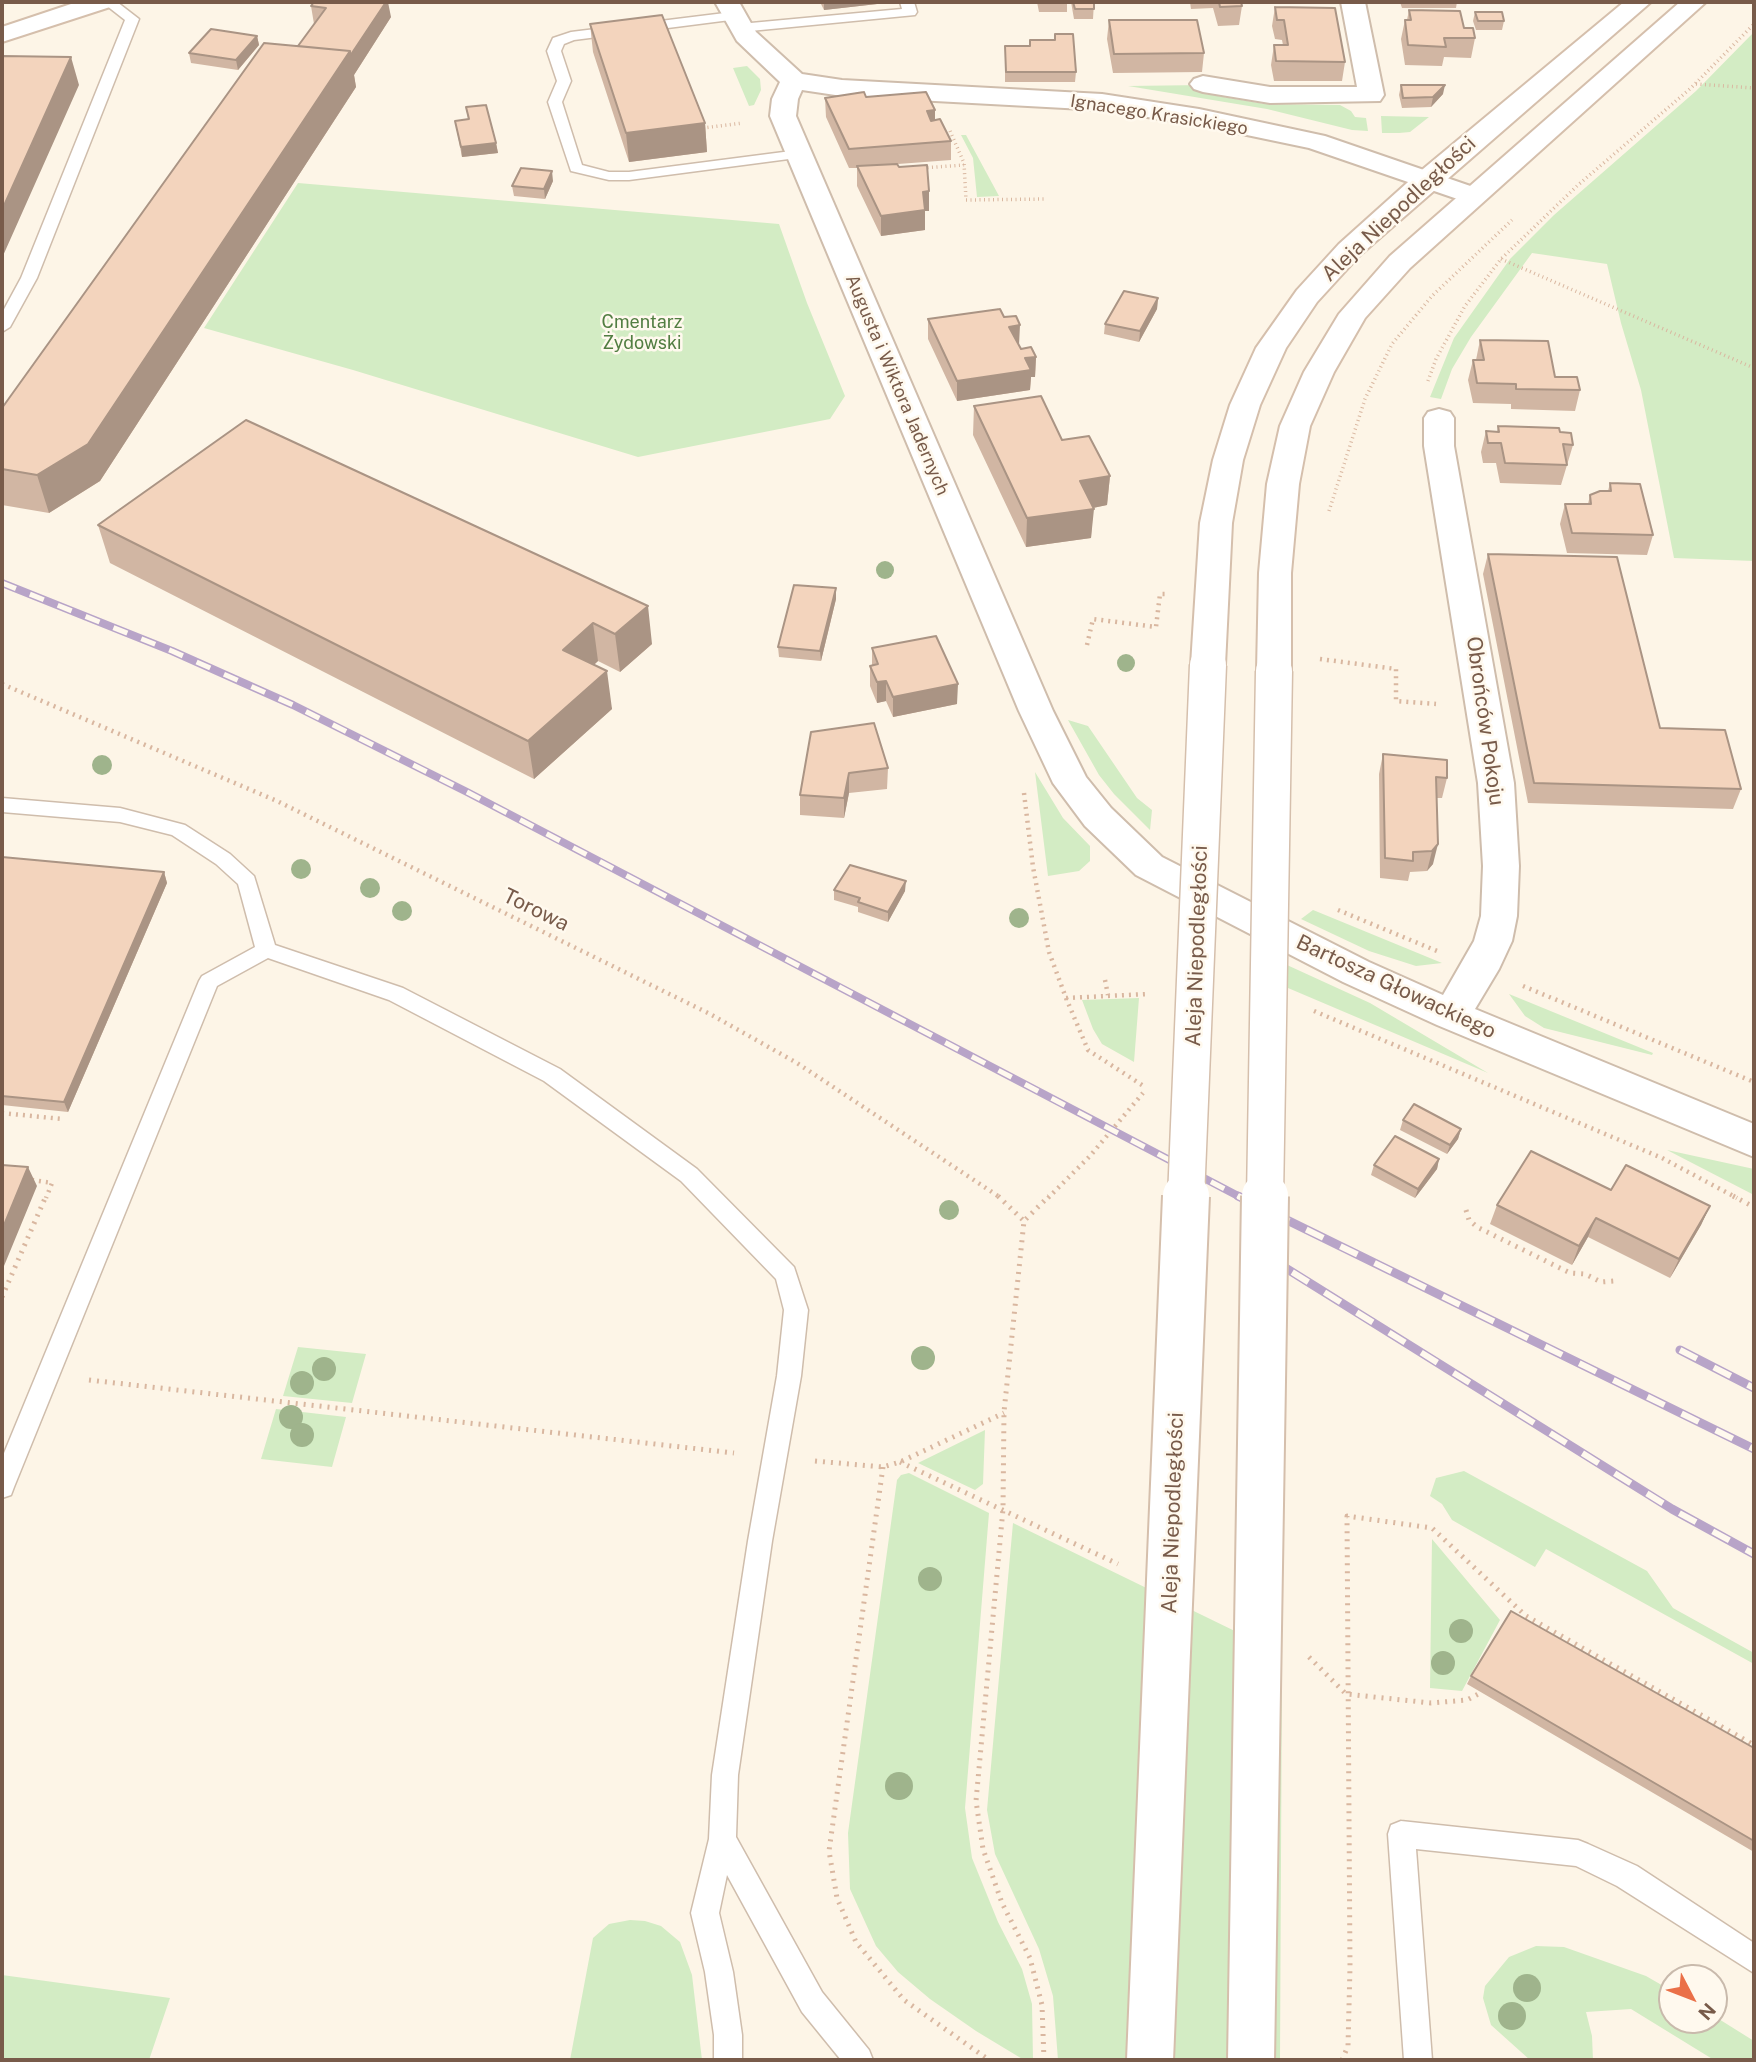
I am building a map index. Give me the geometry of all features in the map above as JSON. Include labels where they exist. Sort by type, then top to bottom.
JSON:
[{"type":"street","points":[[2,35],[101,2]]},
{"type":"street","points":[[1203,84],[1270,95],[1371,95],[1353,2]]},
{"type":"street","name":"Aleja Niepodległości","points":[[1150,2060],[1208,665],[1216,523],[1228,460],[1245,405],[1271,348],[1307,296],[1349,250],[1427,180],[1639,2]]},
{"type":"street","name":"Aleja Niepodległości","points":[[1251,2060],[1292,664],[1275,573],[1283,484],[1296,426],[1318,372],[1353,314],[1400,262],[1694,2]]},
{"type":"street","points":[[733,15],[761,53],[794,81]]},
{"type":"street","name":"Ignacego Krasickiego","points":[[794,81],[842,88],[1102,102],[1199,117],[1317,142],[1472,197]]},
{"type":"street","name":"Augusta i Wiktora Jadernych","points":[[794,81],[785,99],[783,116],[1036,711],[1070,783]]},
{"type":"street","name":"Obrońców Pokoju","points":[[1431,405],[1496,783],[1501,866],[1499,916],[1493,941],[1480,969],[1451,1015]]},
{"type":"street","name":"Bartosza Głowackiego","points":[[1070,783],[1098,817],[1149,866],[1356,972],[1451,1015],[1754,1141]]},
{"type":"lane","points":[[2,327],[29,278],[132,19],[109,2]]},
{"type":"lane","points":[[799,155],[629,176],[609,176],[576,168],[555,102],[565,81],[554,51],[558,41],[571,36],[733,15],[910,12],[907,2]]},
{"type":"lane","points":[[2,805],[120,815],[178,830],[223,859],[247,881],[266,950]]},
{"type":"lane","points":[[2,1487],[209,981],[266,950],[396,994],[552,1075],[689,1175],[786,1274],[796,1310],[789,1376],[737,1686],[725,1776],[722,1839],[705,1913],[719,1972],[728,2035],[728,2060]]},
{"type":"lane","points":[[1418,2060],[1401,1835],[1578,1853],[1627,1876],[1754,1959]]},
{"type":"lane","points":[[722,1839],[811,2002],[859,2060]]},
{"type":"path","points":[[1431,405],[1436,359],[1465,306],[1502,259],[1578,185],[1695,84],[1754,24]]},
{"type":"path","points":[[1695,84],[1754,88]]},
{"type":"path","points":[[944,121],[960,149],[964,165],[965,200],[1047,199]]},
{"type":"path","points":[[698,129],[744,123]]},
{"type":"path","points":[[913,169],[964,165]]},
{"type":"path","points":[[1329,511],[1365,399],[1392,344],[1432,296],[1517,215]]},
{"type":"path","points":[[1502,259],[1754,368]]},
{"type":"path","points":[[1087,645],[1093,619],[1157,627],[1159,603]]},
{"type":"path","points":[[1292,664],[1396,669],[1396,701],[1445,705]]},
{"type":"path","name":"Torowa","points":[[2,684],[277,801],[710,1014],[797,1063],[1004,1200],[1024,1221]]},
{"type":"path","points":[[1023,786],[1032,867],[1049,952],[1066,998],[1088,1050],[1147,1088],[1090,1156],[1024,1221],[1004,1412],[1003,1509],[976,1801],[983,1849],[1002,1903],[1030,1958],[1042,2005],[1044,2060]]},
{"type":"path","points":[[1334,908],[1443,954]]},
{"type":"path","points":[[1105,981],[1108,996]]},
{"type":"path","points":[[1513,982],[1754,1082]]},
{"type":"path","points":[[1302,1006],[1662,1158],[1754,1207]]},
{"type":"path","points":[[2,1113],[62,1119]]},
{"type":"path","points":[[2,1297],[52,1183],[32,1180]]},
{"type":"path","points":[[1466,1210],[1469,1220],[1477,1227],[1570,1273],[1585,1274],[1601,1282],[1614,1280]]},
{"type":"path","points":[[48,1375],[742,1454]]},
{"type":"path","points":[[810,1461],[883,1467],[900,1462],[1004,1412]]},
{"type":"path","points":[[900,1462],[1003,1509]]},
{"type":"path","points":[[883,1467],[829,1852],[837,1898],[856,1942],[905,2000],[989,2060]]},
{"type":"path","points":[[1342,2060],[1348,2046],[1350,1967],[1346,1695],[1347,1516],[1432,1528],[1526,1616],[1754,1745]]},
{"type":"path","points":[[1520,1626],[1526,1616]]},
{"type":"path","points":[[1346,1695],[1431,1703],[1467,1700],[1485,1690],[1490,1680]]},
{"type":"green space","points":[[1754,32],[1754,561],[1674,558],[1641,390],[1607,264],[1532,253],[1471,337],[1452,369],[1441,399],[1430,397],[1454,338],[1510,259],[1554,215],[1696,91]]},
{"type":"green space","points":[[747,66],[760,79],[761,90],[754,105],[749,106],[733,68]]},
{"type":"green space","points":[[1203,85],[1206,94],[1265,104],[1340,105],[1351,111],[1355,117],[1366,118],[1368,131],[1352,130],[1267,109],[1128,86]]},
{"type":"green space","points":[[1381,116],[1429,117],[1410,132],[1382,133]]},
{"type":"green space","points":[[961,135],[966,135],[999,196],[977,197],[973,158]]},
{"type":"green space","name":"Cmentarz Żydowski","points":[[298,183],[779,224],[807,303],[845,396],[830,419],[638,457],[353,370],[204,328]]},
{"type":"green space","points":[[1068,720],[1088,726],[1137,798],[1152,810],[1150,830],[1099,775]]},
{"type":"green space","points":[[1035,772],[1063,818],[1090,846],[1090,861],[1079,871],[1048,876]]},
{"type":"green space","points":[[1313,910],[1442,963],[1416,966],[1369,951],[1301,919]]},
{"type":"green space","points":[[1287,965],[1370,1003],[1488,1073],[1288,988],[1284,979]]},
{"type":"green space","points":[[1509,994],[1653,1053],[1652,1055],[1544,1028],[1525,1016]]},
{"type":"green space","points":[[1139,998],[1134,1062],[1102,1044],[1082,1000]]},
{"type":"green space","points":[[1667,1150],[1754,1169],[1754,1195]]},
{"type":"green space","points":[[298,1347],[366,1354],[352,1403],[283,1396]]},
{"type":"green space","points":[[276,1409],[346,1417],[332,1467],[261,1459]]},
{"type":"green space","points":[[985,1430],[983,1484],[975,1490],[918,1463]]},
{"type":"green space","points":[[1464,1471],[1647,1571],[1673,1608],[1754,1653],[1754,1664],[1546,1549],[1535,1567],[1452,1520],[1442,1504],[1430,1496],[1436,1478]]},
{"type":"green space","points":[[909,1473],[989,1513],[965,1808],[972,1858],[998,1922],[1022,1969],[1032,2004],[1033,2060],[1024,2060],[976,2031],[930,1999],[898,1972],[876,1946],[850,1889],[848,1833],[897,1480],[901,1475]]},
{"type":"green space","points":[[1013,1523],[1282,1654],[1280,2060],[1058,2060],[1053,1996],[1039,1949],[995,1854],[987,1810]]},
{"type":"green space","points":[[1432,1539],[1500,1620],[1462,1691],[1430,1688]]},
{"type":"green space","points":[[630,1920],[661,1926],[680,1942],[692,1975],[702,2060],[570,2060],[593,1938],[609,1924]]},
{"type":"green space","points":[[1536,1946],[1564,1947],[1646,1976],[1658,1983],[1658,2026],[1631,2009],[1586,2012],[1592,2036],[1593,2060],[1530,2060],[1491,2025],[1483,1998],[1485,1986],[1509,1957]]},
{"type":"green space","points":[[2,1975],[170,1998],[149,2060],[2,2060]]},
{"type":"green space","points":[[1728,2025],[1754,2041],[1754,2060],[1714,2060],[1672,2034],[1728,2034]]},
{"type":"building","points":[[314,2],[386,2],[350,56],[350,51],[298,46],[326,8],[311,6]]},
{"type":"building","points":[[1073,2],[1094,2],[1094,9],[1075,9]]},
{"type":"building","points":[[1219,2],[1241,2],[1242,6],[1220,7]]},
{"type":"building","points":[[1275,7],[1335,8],[1345,62],[1276,61],[1274,45],[1288,45],[1284,20],[1277,20]]},
{"type":"building","points":[[1409,10],[1460,11],[1464,28],[1473,28],[1475,38],[1444,38],[1446,47],[1408,45],[1405,20],[1411,20]]},
{"type":"building","points":[[1475,12],[1502,12],[1504,21],[1478,21]]},
{"type":"building","points":[[662,15],[705,123],[626,133],[590,24]]},
{"type":"building","points":[[1109,20],[1197,20],[1204,53],[1114,54]]},
{"type":"building","points":[[211,29],[257,36],[236,60],[189,53]]},
{"type":"building","points":[[1055,34],[1073,34],[1076,72],[1006,72],[1005,46],[1030,46],[1030,40],[1055,40]]},
{"type":"building","points":[[264,43],[350,51],[88,444],[37,475],[2,469],[2,408]]},
{"type":"building","points":[[2,56],[71,57],[2,210]]},
{"type":"building","points":[[1401,85],[1445,85],[1433,97],[1403,98]]},
{"type":"building","points":[[864,92],[866,97],[926,92],[935,110],[927,111],[931,121],[940,119],[951,141],[849,149],[825,98]]},
{"type":"building","points":[[486,105],[496,143],[461,147],[455,121],[469,119],[466,107]]},
{"type":"building","points":[[897,164],[899,167],[927,165],[929,191],[923,192],[925,210],[881,216],[857,166]]},
{"type":"building","points":[[521,168],[552,171],[544,189],[512,186]]},
{"type":"building","points":[[1124,291],[1158,298],[1140,331],[1105,324]]},
{"type":"building","points":[[1000,309],[1004,317],[1016,316],[1020,325],[1009,327],[1021,349],[1031,347],[1036,357],[1025,358],[1031,370],[957,381],[928,319]]},
{"type":"building","points":[[1480,340],[1548,341],[1555,377],[1577,377],[1580,390],[1516,389],[1516,384],[1477,383],[1473,360],[1484,360]]},
{"type":"building","points":[[1041,396],[1062,440],[1089,436],[1110,476],[1080,481],[1094,509],[1027,518],[974,406]]},
{"type":"building","points":[[246,420],[648,606],[615,634],[593,623],[563,650],[607,671],[528,741],[98,525]]},
{"type":"building","points":[[1498,426],[1559,428],[1560,432],[1571,433],[1573,445],[1563,444],[1567,465],[1505,463],[1501,443],[1488,443],[1486,431],[1499,432]]},
{"type":"building","points":[[1610,483],[1640,484],[1653,535],[1572,533],[1565,504],[1591,504],[1590,495],[1611,491]]},
{"type":"building","points":[[1488,554],[1617,557],[1660,728],[1725,730],[1741,789],[1534,783]]},
{"type":"building","points":[[794,585],[836,588],[820,651],[778,647]]},
{"type":"building","points":[[936,636],[958,684],[893,697],[886,681],[877,682],[870,666],[878,664],[872,648]]},
{"type":"building","points":[[874,723],[888,768],[849,773],[844,798],[800,795],[811,732]]},
{"type":"building","points":[[1383,754],[1447,760],[1447,778],[1436,777],[1438,844],[1432,851],[1413,852],[1413,861],[1385,858]]},
{"type":"building","points":[[2,857],[164,872],[64,1102],[2,1096]]},
{"type":"building","points":[[850,865],[906,881],[888,912],[858,902],[860,898],[834,890]]},
{"type":"building","points":[[1414,1104],[1461,1129],[1450,1145],[1403,1120]]},
{"type":"building","points":[[1395,1136],[1439,1159],[1418,1189],[1374,1165]]},
{"type":"building","points":[[1531,1151],[1611,1190],[1626,1165],[1710,1206],[1679,1259],[1596,1218],[1579,1246],[1497,1205]]},
{"type":"building","points":[[2,1165],[28,1167],[2,1230]]},
{"type":"building","points":[[1511,1611],[1754,1748],[1754,1841],[1471,1676]]},
{"type":"railway","points":[[2,583],[172,651],[293,705],[467,792],[1241,1197]]},
{"type":"railway","points":[[1241,1197],[1754,1449]]},
{"type":"railway","points":[[1260,1252],[1672,1509],[1754,1554]]},
{"type":"railway","points":[[1680,1350],[1754,1388]]}]
